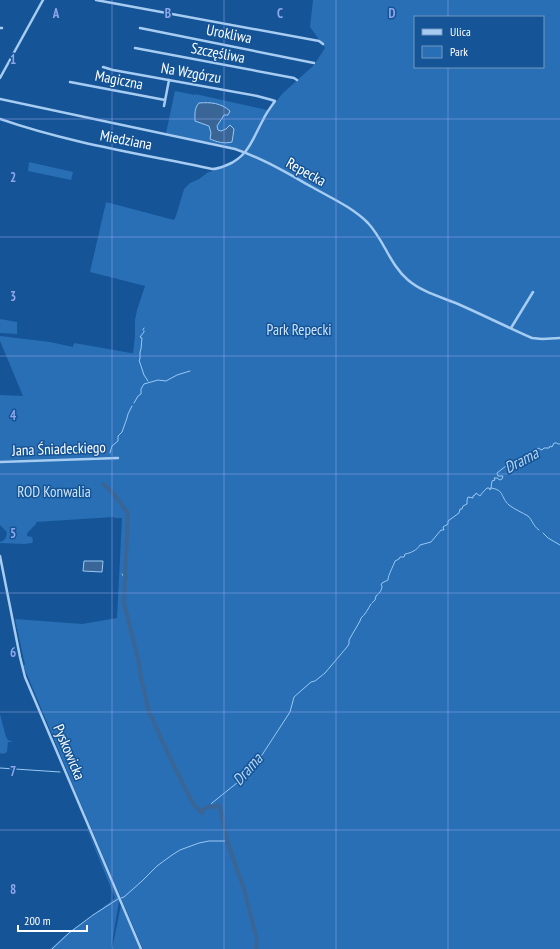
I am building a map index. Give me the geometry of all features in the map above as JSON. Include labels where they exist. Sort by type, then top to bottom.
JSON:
[{"type":"street","points":[[0,78],[43,0]]},
{"type":"street","points":[[96,0],[319,41],[323,44]]},
{"type":"street","name":"Urokliwa","points":[[140,28],[314,63]]},
{"type":"street","name":"Szczęśliwa","points":[[135,48],[294,78],[297,80]]},
{"type":"street","name":"Na Wzgórzu","points":[[104,67],[113,70],[257,96],[275,101],[245,152]]},
{"type":"street","points":[[164,106],[169,80]]},
{"type":"street","name":"Magiczna","points":[[70,82],[165,100]]},
{"type":"street","name":"Repecka","points":[[0,99],[245,152],[293,176],[355,212],[372,228],[404,276],[425,291],[456,303],[532,338],[560,338]]},
{"type":"street","name":"Miedziana","points":[[0,119],[32,130],[89,145],[212,169],[234,162],[245,152]]},
{"type":"street","points":[[511,328],[533,292]]},
{"type":"street","name":"Jana Śniadeckiego","points":[[0,462],[118,458]]},
{"type":"street","name":"Pyskowicka","points":[[0,556],[25,677],[141,949]]},
{"type":"green space","points":[[313,0],[560,0],[560,949],[143,949],[23,665],[25,665],[15,619],[82,624],[117,618],[122,518],[114,517],[36,522],[36,524],[27,533],[27,536],[32,537],[32,543],[0,543],[5,538],[7,532],[0,525],[0,395],[23,396],[0,341],[0,336],[50,342],[73,347],[74,343],[133,353],[135,320],[145,286],[90,272],[106,202],[174,220],[184,189],[190,183],[207,173],[238,161],[247,151],[166,133],[175,91],[195,94],[269,111],[282,94],[314,65],[325,48],[310,27]]},
{"type":"green space","points":[[29,162],[73,172],[71,180],[28,171]]},
{"type":"green space","points":[[0,319],[17,322],[17,334],[0,333]]},
{"type":"green space","points":[[0,714],[6,737],[8,740],[13,742],[8,742],[7,752],[3,754],[0,753]]},
{"type":"green space","points":[[87,828],[119,901],[111,949],[50,949],[70,931],[115,898]]},
{"type":"green space","points":[[121,905],[140,949],[112,949]]},
{"type":"shaded area","points":[[199,103],[216,104],[223,106],[230,111],[228,115],[224,115],[217,126],[218,130],[221,131],[230,125],[234,129],[232,142],[226,143],[210,139],[211,133],[209,126],[195,121],[196,109]]},
{"type":"shaded area","points":[[84,561],[103,561],[102,572],[83,571]]},
{"type":"waterway","points":[[144,331],[140,337],[142,338],[139,360],[144,375],[148,381]]},
{"type":"waterway","points":[[134,403],[141,394],[141,389],[144,384],[158,380],[166,381],[177,375],[190,371]]},
{"type":"waterway","points":[[110,453],[112,446],[118,441],[118,436],[122,432],[132,406]]},
{"type":"waterway","name":"Drama","points":[[372,603],[381,590],[382,583],[388,580],[395,561],[400,557],[404,557],[405,554],[414,551],[420,545],[431,542],[441,530],[444,530],[443,527],[448,524],[448,521],[459,513],[460,509],[467,504],[468,497],[473,498],[476,493],[480,496],[487,488],[490,490],[492,481],[495,480],[494,478],[500,480],[502,479],[503,476],[498,476],[497,473],[506,466],[510,467],[521,458],[531,455],[531,453],[535,453],[538,448],[542,450],[544,448],[549,448],[550,446],[552,447],[554,443],[560,444]]},
{"type":"waterway","points":[[103,484],[112,492],[128,513],[124,603],[149,712],[194,805],[202,813],[204,809],[210,806],[220,806],[227,841],[244,889],[257,940],[256,949]]},
{"type":"waterway","points":[[491,488],[498,490],[509,505],[528,516],[535,527],[539,530]]},
{"type":"waterway","points":[[543,533],[548,538],[560,545]]},
{"type":"waterway","points":[[122,574],[125,578]]},
{"type":"waterway","name":"Drama","points":[[210,806],[243,778],[262,755],[290,712],[294,697],[311,682],[315,681],[325,673],[347,647],[349,640],[361,618],[371,604]]},
{"type":"waterway","points":[[0,768],[60,772]]},
{"type":"waterway","points":[[121,898],[124,897],[157,866],[180,850],[209,841],[227,841]]},
{"type":"waterway","points":[[52,949],[69,933],[118,899]]},
{"type":"park label","name":"Park Repecki","points":[[299,330]]},
{"type":"park label","name":"ROD Konwalia","points":[[54,492]]}]
